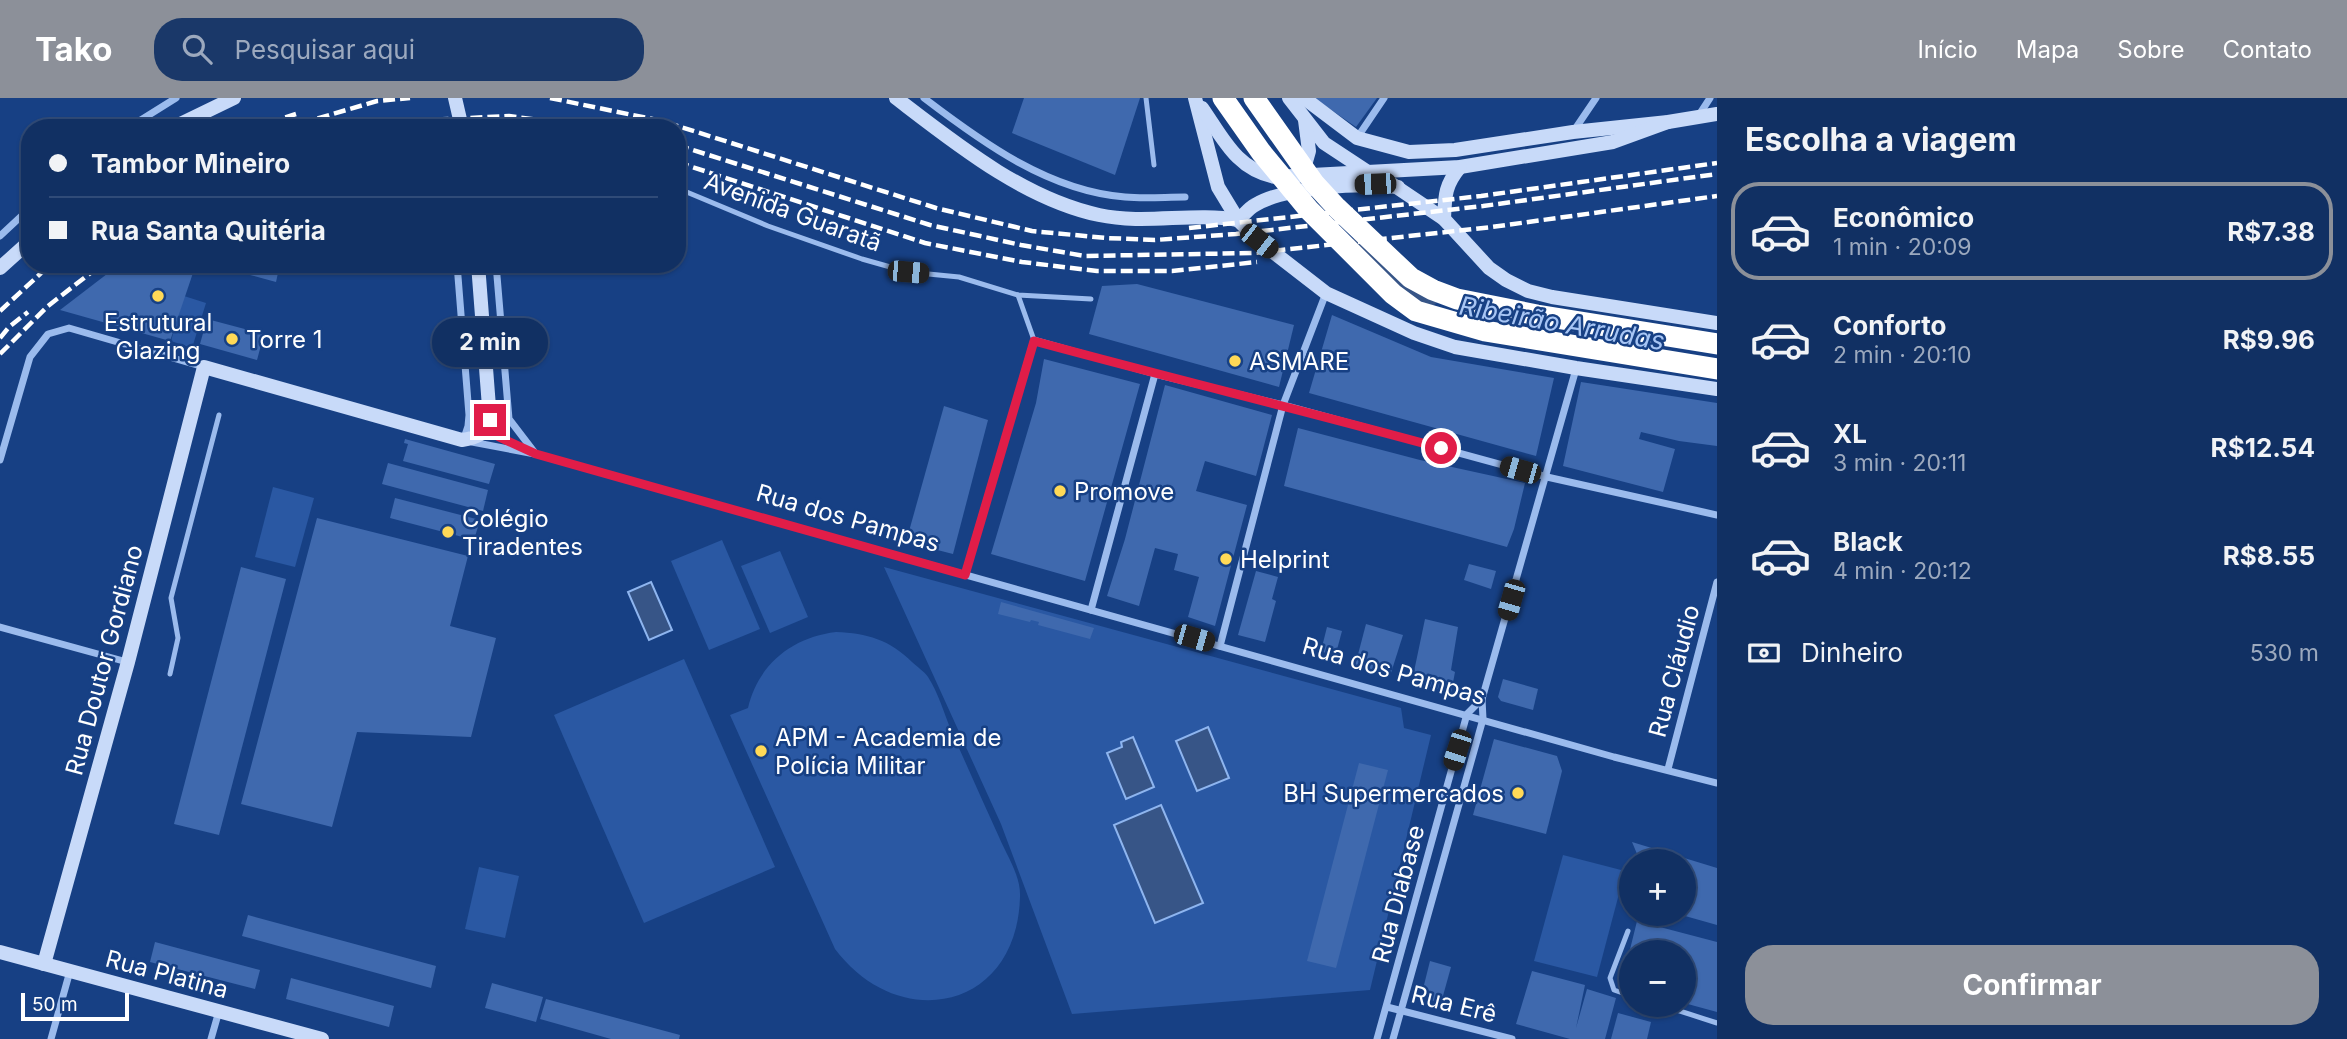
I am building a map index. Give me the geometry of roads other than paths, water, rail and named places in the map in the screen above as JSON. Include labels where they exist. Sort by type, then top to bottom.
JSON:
[{"type":"highway","points":[[1223,98],[1261,152],[1309,210],[1393,294],[1416,311],[1485,331],[1717,369]]},
{"type":"highway","points":[[1254,98],[1314,183],[1411,278],[1433,290],[1457,299],[1537,315],[1717,344]]},
{"type":"street","points":[[142,119],[176,98]]},
{"type":"street","points":[[191,119],[234,98]]},
{"type":"street","points":[[455,98],[460,119]]},
{"type":"street","points":[[896,98],[988,164],[1047,198],[1100,215],[1147,219],[1220,216],[1238,220]]},
{"type":"street","points":[[924,98],[976,138],[1018,163],[1078,188],[1124,197],[1185,197]]},
{"type":"street","points":[[1196,98],[1218,187],[1238,220],[1259,241],[1326,293],[1414,332],[1455,346],[1576,368],[1717,388]]},
{"type":"street","points":[[1196,98],[1236,156],[1247,167],[1275,177],[1460,167],[1613,142],[1668,122]]},
{"type":"street","points":[[1289,98],[1324,144],[1359,172],[1398,187],[1444,219],[1489,268],[1506,281],[1552,297],[1717,323]]},
{"type":"street","points":[[1304,98],[1357,138],[1409,152],[1455,150],[1717,114]]},
{"type":"street","points":[[1357,138],[1384,98]]},
{"type":"street","points":[[1573,132],[1596,98]]},
{"type":"street","points":[[1698,118],[1710,98]]},
{"type":"street","points":[[1303,174],[1308,151],[1305,120]]},
{"type":"street","points":[[1444,219],[1444,198],[1449,181],[1460,167]]},
{"type":"street","points":[[1238,220],[1254,205],[1278,195],[1347,186],[1398,187]]},
{"type":"street","points":[[0,236],[21,216]]},
{"type":"street","points":[[0,268],[21,249]]},
{"type":"street","points":[[458,273],[469,415],[463,440],[484,433],[490,420]]},
{"type":"street","points":[[479,273],[490,420],[499,437],[536,454]]},
{"type":"street","points":[[496,273],[509,419],[536,454]]},
{"type":"street","points":[[1220,646],[1283,405],[1326,293]]},
{"type":"street","name":"Rua dos Pampas","points":[[0,460],[30,357],[48,334],[69,328],[463,440],[536,454],[1614,757],[1717,783]]},
{"type":"street","points":[[965,575],[1034,341],[1283,405],[1547,478],[1717,515]]},
{"type":"street","name":"Rua Doutor Gordiano","points":[[44,964],[128,663],[204,367]]},
{"type":"street","points":[[1482,699],[1547,478],[1576,368]]},
{"type":"street","points":[[1091,610],[1155,374]]},
{"type":"street","name":"Rua Cláudio","points":[[1668,769],[1717,582]]},
{"type":"street","points":[[0,627],[128,663]]},
{"type":"street","name":"Rua Diabase","points":[[1377,1039],[1467,714],[1482,699]]},
{"type":"street","name":"Rua Diabase","points":[[1392,1039],[1483,719],[1482,699]]},
{"type":"street","name":"Rua Platina","points":[[0,952],[322,1039]]},
{"type":"street","points":[[51,1039],[70,971]]},
{"type":"street","name":"Rua Erê","points":[[1387,1007],[1512,1039]]},
{"type":"street","points":[[211,1039],[219,1011]]},
{"type":"lane","points":[[1146,98],[1154,165]]},
{"type":"lane","name":"Avenida Guaratã","points":[[686,192],[768,226],[908,272],[959,276],[1018,295],[1091,299]]},
{"type":"lane","points":[[1018,295],[1034,341]]},
{"type":"lane","points":[[170,674],[178,638],[171,598],[219,415]]},
{"type":"lane","points":[[1625,940],[1628,931]]},
{"type":"lane","points":[[1619,954],[1610,978],[1614,990],[1619,992]]},
{"type":"lane","points":[[1696,1016],[1717,1023]]},
{"type":"waterway","name":"Ribeirão Arrudas","points":[[1360,250],[1385,272],[1427,294]]},
{"type":"railway","points":[[316,119],[377,101],[410,98]]},
{"type":"railway","points":[[550,98],[652,119]]},
{"type":"railway","points":[[281,119],[296,114]]},
{"type":"railway","points":[[448,119],[509,116],[532,119]]},
{"type":"railway","points":[[686,129],[936,208],[1032,231],[1106,238],[1155,240],[1236,234],[1483,206],[1717,174]]},
{"type":"railway","points":[[686,148],[930,225],[1085,256],[1254,253],[1492,227],[1717,196]]},
{"type":"railway","points":[[1189,228],[1481,196],[1717,163]]},
{"type":"railway","points":[[686,165],[925,243],[1022,262],[1097,271],[1172,271],[1257,262]]},
{"type":"railway","points":[[0,311],[41,273]]},
{"type":"railway","points":[[0,354],[48,306],[90,273]]},
{"type":"railway","points":[[0,338],[28,312]]},
{"type":"place","name":"Estrutural Glazing","points":[[158,296]]},
{"type":"place","name":"Torre 1","points":[[232,339]]},
{"type":"place","name":"ASMARE","points":[[1235,361]]},
{"type":"place","name":"Promove","points":[[1060,491]]},
{"type":"place","name":"Colégio Tiradentes","points":[[448,532]]},
{"type":"place","name":"Helprint","points":[[1226,559]]},
{"type":"place","name":"APM - Academia de Polícia Militar","points":[[761,751]]},
{"type":"place","name":"BH Supermercados","points":[[1518,793]]}]
